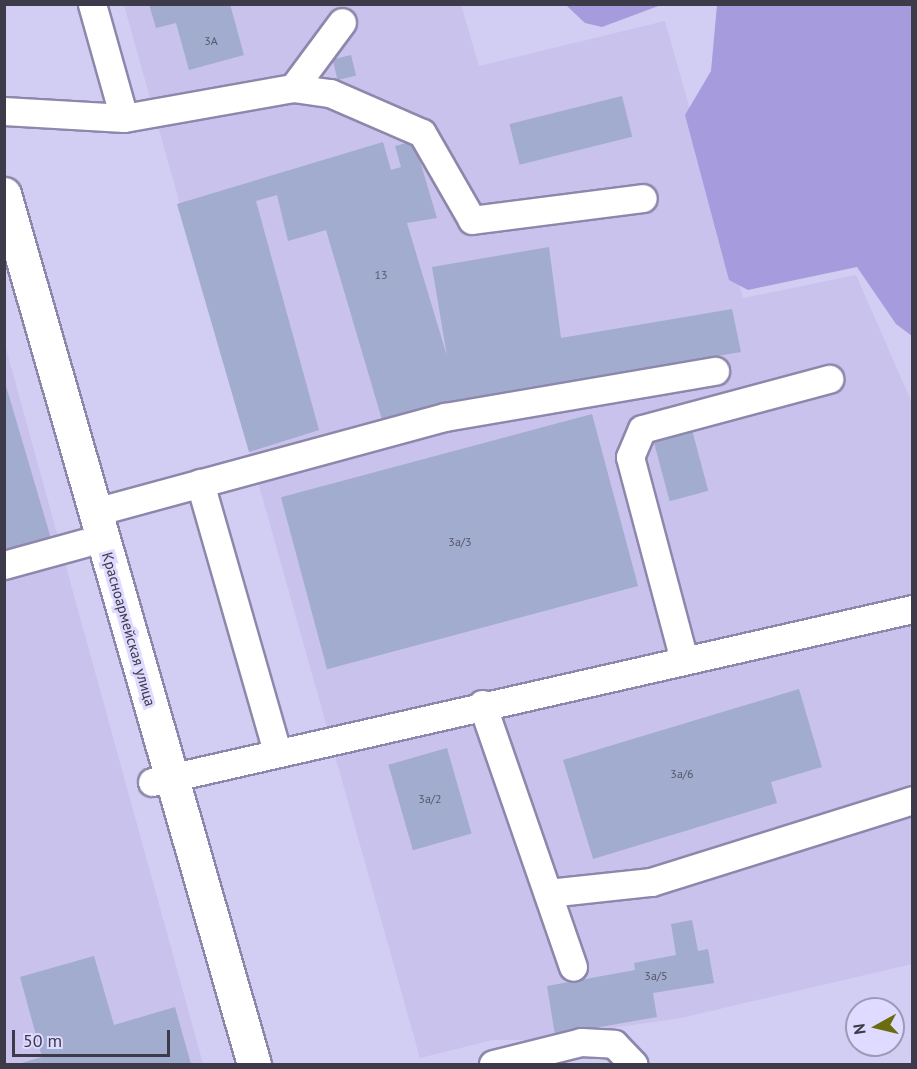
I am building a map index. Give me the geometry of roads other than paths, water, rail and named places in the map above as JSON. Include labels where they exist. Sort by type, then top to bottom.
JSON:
[{"type":"main road","name":"Красноармейская улица","points":[[4,194],[95,512],[233,1065]]},
{"type":"main road","name":"Красноармейская улица","points":[[4,267],[84,543],[254,1065]]},
{"type":"lane","points":[[92,4],[124,118]]},
{"type":"lane","points":[[293,88],[342,22]]},
{"type":"lane","points":[[4,111],[124,118],[293,88],[330,93],[422,133],[472,220],[643,198]]},
{"type":"lane","points":[[95,512],[445,417],[715,371]]},
{"type":"lane","points":[[684,660],[630,457],[642,429],[829,379]]},
{"type":"lane","points":[[200,483],[277,752]]},
{"type":"lane","points":[[4,565],[84,543]]},
{"type":"lane","points":[[162,779],[482,704],[912,609]]},
{"type":"lane","points":[[482,704],[573,967]]},
{"type":"lane","points":[[548,893],[651,882],[912,800]]},
{"type":"lane","points":[[493,1065],[581,1042],[614,1044],[633,1065]]}]
